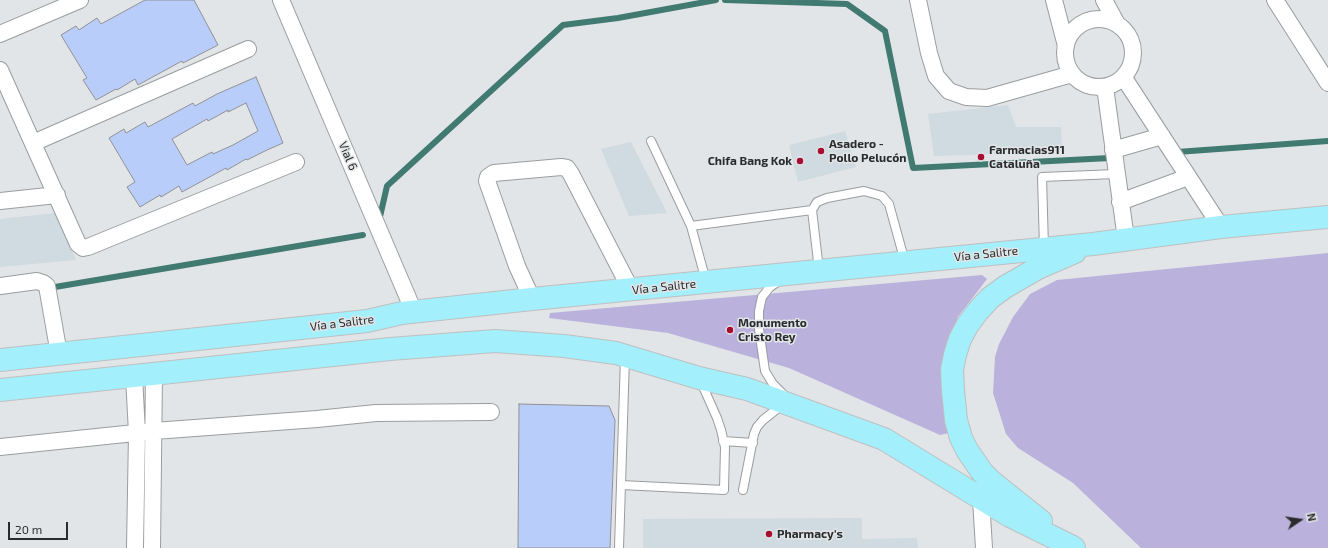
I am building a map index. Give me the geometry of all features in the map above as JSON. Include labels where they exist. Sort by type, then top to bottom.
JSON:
[{"type":"main road","name":"Vía a Salitre","points":[[0,360],[367,321],[414,312],[532,299],[1093,244],[1221,227],[1323,218]]},
{"type":"main road","points":[[1073,547],[991,481],[974,460],[961,438],[956,420],[952,370],[960,339],[967,326],[990,298],[1005,287],[1038,268],[1093,244]]},
{"type":"main road","points":[[0,390],[390,349],[495,341],[564,346],[616,353],[699,378],[747,389],[884,439],[1010,516],[1073,547]]},
{"type":"street","points":[[0,34],[80,0]]},
{"type":"street","name":"Vial 6","points":[[281,0],[414,312]]},
{"type":"street","points":[[918,0],[929,53],[936,76],[949,91],[966,97],[987,98],[1072,74]]},
{"type":"street","points":[[1054,0],[1066,46]]},
{"type":"street","points":[[1104,0],[1118,24],[1128,35],[1133,50],[1132,64],[1124,78],[1115,84],[1105,87],[1086,86],[1072,74],[1066,61],[1065,53],[1068,38],[1079,25],[1086,21],[1102,19],[1118,24]]},
{"type":"street","points":[[1275,0],[1328,83]]},
{"type":"street","points":[[33,143],[248,49]]},
{"type":"street","points":[[0,70],[78,244],[83,248],[88,248],[296,162]]},
{"type":"street","points":[[1124,78],[1221,227]]},
{"type":"street","points":[[1105,87],[1126,239]]},
{"type":"street","points":[[1114,150],[1162,136]]},
{"type":"street","points":[[532,299],[517,266],[487,181],[488,177],[494,173],[560,167],[567,168],[631,290]]},
{"type":"street","points":[[1120,202],[1188,177]]},
{"type":"street","points":[[0,201],[57,195]]},
{"type":"street","points":[[0,286],[37,281],[47,286],[59,354]]},
{"type":"street","points":[[144,375],[154,431],[152,548]]},
{"type":"street","points":[[135,548],[137,433],[144,375]]},
{"type":"street","points":[[0,447],[154,431],[317,419],[376,413],[491,412]]},
{"type":"street","points":[[981,499],[984,548]]},
{"type":"lane","points":[[651,141],[690,226],[707,282]]},
{"type":"lane","points":[[1044,249],[1042,178],[1116,174]]},
{"type":"lane","points":[[819,271],[812,210],[817,202],[828,198],[864,191],[882,196],[889,204],[905,262]]},
{"type":"lane","points":[[690,226],[812,210]]},
{"type":"lane","points":[[743,490],[757,427],[763,420],[793,405],[773,384],[765,371],[759,329],[759,311],[762,297],[770,286],[796,273]]},
{"type":"lane","points":[[619,548],[625,355]]},
{"type":"lane","points":[[621,485],[724,490],[725,447],[717,418],[699,378]]},
{"type":"lane","points":[[723,441],[753,443]]},
{"type":"shaded area","points":[[1008,105],[1016,127],[1061,127],[1062,152],[934,156],[928,114]]},
{"type":"shaded area","points":[[845,131],[856,167],[798,182],[789,145]]},
{"type":"shaded area","points":[[631,142],[667,213],[629,216],[601,149]]},
{"type":"shaded area","points":[[55,213],[76,260],[0,267],[0,219]]},
{"type":"shaded area","points":[[1328,253],[1328,548],[1141,548],[1073,483],[1018,448],[1006,434],[993,393],[995,357],[999,344],[1013,317],[1030,294],[1057,280]]},
{"type":"shaded area","points":[[982,275],[987,279],[958,317],[943,359],[946,417],[949,433],[940,435],[789,368],[668,333],[549,318],[550,313]]},
{"type":"shaded area","points":[[862,518],[862,539],[917,538],[918,548],[643,548],[643,519]]},
{"type":"building","points":[[145,0],[194,0],[218,45],[183,63],[182,61],[138,85],[135,79],[96,100],[83,80],[87,78],[61,35],[76,26],[79,30],[97,18],[101,24]]},
{"type":"building","points":[[256,77],[283,143],[247,160],[246,159],[227,170],[226,168],[182,192],[179,186],[140,207],[127,187],[135,182],[109,138],[124,129],[126,133],[145,122],[148,127],[193,103],[195,106],[217,94]],"holes":[[[246,103],[258,131],[233,145],[213,154],[212,152],[187,165],[172,139],[207,119],[208,121],[228,110],[228,112]]]},
{"type":"building","points":[[519,404],[609,406],[615,420],[610,548],[518,548]]},
{"type":"waterway","points":[[379,221],[387,186],[563,25],[618,18],[716,0]]},
{"type":"waterway","points":[[725,0],[847,4],[885,31],[913,168],[1110,158]]},
{"type":"waterway","points":[[1177,152],[1328,141]]},
{"type":"waterway","points":[[55,287],[363,235]]},
{"type":"place","name":"Asadero - Pollo Pelucón","points":[[821,151]]},
{"type":"place","name":"Farmacias911 Cataluña","points":[[981,157]]},
{"type":"place","name":"Chifa Bang Kok","points":[[800,161]]},
{"type":"place","name":"Monumento Cristo Rey","points":[[730,330]]},
{"type":"place","name":"Pharmacy's","points":[[769,534]]}]
